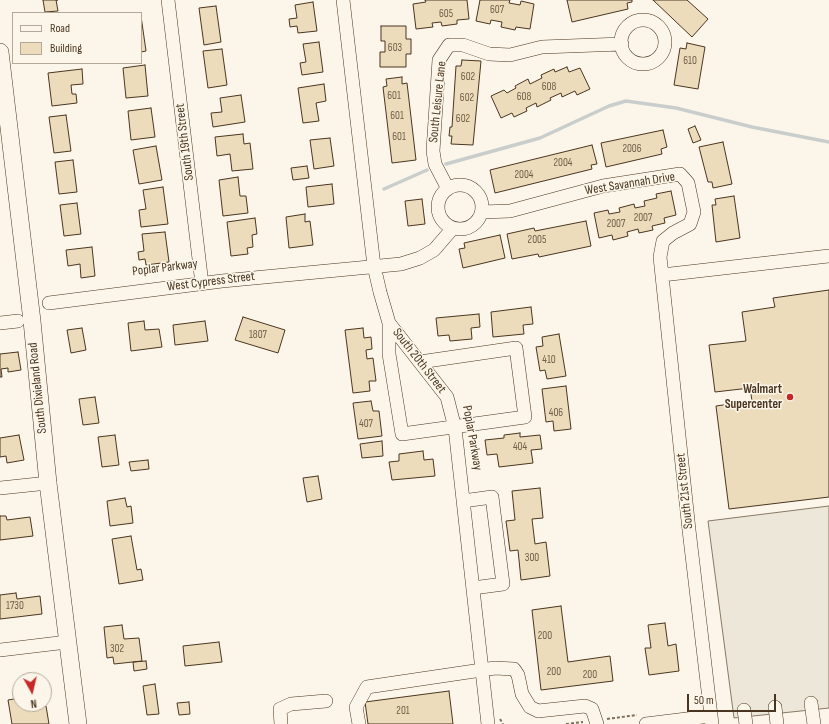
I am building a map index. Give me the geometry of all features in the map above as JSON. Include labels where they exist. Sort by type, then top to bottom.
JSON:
[{"type":"main road","name":"South Dixieland Road","points":[[0,52],[32,321],[48,483],[78,724]]},
{"type":"street","name":"South 19th Street","points":[[168,0],[202,284]]},
{"type":"street","name":"South 20th Street","points":[[343,0],[374,266],[389,323],[448,397],[455,428],[482,670],[494,721]]},
{"type":"street","name":"South Leisure Lane","points":[[448,189],[435,164],[433,151],[439,60],[449,45],[463,45],[489,54],[510,55],[542,47],[622,44]]},
{"type":"street","name":"West Savannah Drive","points":[[482,212],[510,211],[603,186],[680,174],[688,183],[694,212],[690,224],[673,233],[663,242],[660,257]]},
{"type":"street","points":[[463,185],[470,187],[480,198],[482,212],[474,224],[460,229],[453,228],[447,224],[439,213],[440,199],[448,189],[463,185]]},
{"type":"street","points":[[374,266],[401,264],[420,258],[434,250],[453,228]]},
{"type":"street","points":[[662,275],[829,256]]},
{"type":"street","name":"South 21st Street","points":[[660,257],[688,530],[711,720]]},
{"type":"street","name":"West Cypress Street","points":[[49,303],[202,284],[374,266]]},
{"type":"street","points":[[0,323],[18,321]]},
{"type":"street","points":[[389,323],[389,354],[402,434],[455,428],[525,417],[516,348],[420,362]]},
{"type":"street","points":[[0,488],[48,483]]},
{"type":"street","points":[[463,501],[492,497],[503,584],[473,588]]},
{"type":"street","points":[[0,650],[67,642]]},
{"type":"street","points":[[359,724],[356,707],[366,687],[482,670],[514,669],[518,675],[522,694],[530,707],[538,711],[585,706],[592,709],[597,724]]},
{"type":"street","points":[[281,724],[280,709],[291,704],[326,701]]},
{"type":"street","points":[[812,703],[814,724]]},
{"type":"street","points":[[775,707],[777,724]]},
{"type":"street","points":[[744,710],[746,724]]},
{"type":"street","points":[[650,724],[711,720]]},
{"type":"path","points":[[494,721],[503,724]]},
{"type":"shaded area","points":[[829,506],[829,708],[734,718],[708,521]]},
{"type":"building","points":[[43,0],[56,0],[58,11],[45,12]]},
{"type":"building","points":[[425,0],[467,0],[469,19],[457,20],[457,24],[442,26],[441,22],[432,23],[433,27],[416,29],[413,4],[426,2]]},
{"type":"building","points":[[480,0],[510,0],[509,3],[520,5],[521,1],[534,4],[530,29],[516,27],[515,30],[501,27],[502,22],[491,20],[490,24],[476,21]]},
{"type":"building","points":[[567,0],[632,0],[632,2],[627,3],[628,9],[572,22]]},
{"type":"building","points":[[653,0],[687,0],[708,19],[692,37]]},
{"type":"building","points":[[313,2],[317,31],[298,33],[297,26],[290,27],[289,19],[297,18],[295,5]]},
{"type":"building","points":[[216,6],[221,42],[204,45],[199,8]]},
{"type":"building","points":[[142,23],[146,51],[142,52]]},
{"type":"building","points":[[381,26],[406,26],[406,39],[411,39],[411,54],[406,54],[406,67],[380,67],[380,52],[385,52],[385,41],[381,41]]},
{"type":"building","points":[[319,42],[323,72],[302,75],[300,63],[306,62],[303,44]]},
{"type":"building","points":[[687,43],[705,47],[698,89],[674,85],[680,48],[686,49]]},
{"type":"building","points":[[222,49],[227,85],[208,88],[203,51]]},
{"type":"building","points":[[462,60],[481,61],[473,145],[451,144],[452,136],[449,136],[450,127],[452,127],[456,66],[461,66]]},
{"type":"building","points":[[145,65],[148,96],[126,98],[123,68]]},
{"type":"building","points":[[567,67],[569,72],[580,68],[590,89],[577,95],[575,91],[562,97],[561,93],[550,98],[551,100],[537,107],[536,103],[526,108],[527,111],[514,117],[512,113],[501,118],[491,96],[504,90],[507,93],[516,88],[515,86],[528,79],[530,84],[542,78],[541,75],[554,69],[555,72]]},
{"type":"building","points":[[82,69],[83,84],[71,85],[72,94],[76,94],[77,103],[52,106],[48,73]]},
{"type":"building","points":[[402,77],[402,84],[407,83],[416,160],[392,163],[383,87],[387,86],[386,79]]},
{"type":"building","points":[[324,84],[326,101],[316,103],[319,121],[303,123],[298,88]]},
{"type":"building","points":[[241,95],[245,122],[213,127],[211,113],[222,112],[220,98]]},
{"type":"building","points":[[151,108],[155,137],[131,140],[128,111]]},
{"type":"building","points":[[66,115],[71,151],[54,153],[49,117]]},
{"type":"building","points":[[695,126],[701,140],[693,143],[688,129]]},
{"type":"building","points":[[663,130],[667,147],[661,149],[662,154],[606,167],[601,143]]},
{"type":"building","points":[[243,134],[244,144],[250,143],[253,169],[232,171],[230,154],[217,156],[215,137]]},
{"type":"building","points":[[330,138],[334,166],[314,169],[310,140]]},
{"type":"building","points":[[723,142],[732,184],[713,188],[712,182],[708,182],[699,147]]},
{"type":"building","points":[[592,145],[597,164],[591,165],[592,169],[495,193],[490,170]]},
{"type":"building","points":[[156,146],[162,180],[139,184],[133,150]]},
{"type":"building","points":[[73,160],[77,192],[59,194],[55,162]]},
{"type":"building","points":[[307,166],[309,178],[293,180],[291,168]]},
{"type":"building","points":[[238,177],[240,196],[246,196],[248,213],[223,216],[219,180]]},
{"type":"building","points":[[332,184],[334,204],[308,207],[306,187]]},
{"type":"building","points":[[163,187],[168,224],[141,227],[139,210],[146,209],[143,190]]},
{"type":"building","points":[[671,191],[676,215],[664,218],[665,223],[652,226],[653,230],[639,233],[638,229],[627,232],[628,236],[613,240],[612,235],[599,238],[594,213],[608,210],[609,214],[620,212],[619,208],[634,204],[635,208],[645,206],[644,201],[657,198],[656,194]]},
{"type":"building","points":[[734,196],[740,238],[716,242],[712,205],[716,205],[715,199]]},
{"type":"building","points":[[422,199],[425,224],[408,226],[405,201]]},
{"type":"building","points":[[77,203],[81,234],[64,236],[60,205]]},
{"type":"building","points":[[305,214],[305,222],[310,221],[313,245],[289,248],[286,217]]},
{"type":"building","points":[[255,218],[257,234],[252,235],[253,247],[247,248],[248,254],[231,256],[227,222]]},
{"type":"building","points":[[586,221],[591,246],[539,257],[538,254],[512,259],[507,234],[534,228],[535,231]]},
{"type":"building","points":[[165,232],[169,262],[146,265],[145,259],[139,260],[138,252],[144,251],[142,234]]},
{"type":"building","points":[[500,235],[505,258],[463,268],[459,249],[465,248],[464,243]]},
{"type":"building","points":[[92,247],[95,276],[81,278],[80,264],[68,266],[66,250]]},
{"type":"building","name":"Walmart Supercenter","points":[[829,290],[829,497],[729,509],[716,406],[752,401],[750,388],[715,392],[709,345],[746,341],[742,312],[775,307],[773,298]]},
{"type":"building","points":[[531,307],[533,324],[523,325],[524,334],[493,337],[491,312]]},
{"type":"building","points":[[479,314],[480,327],[471,328],[472,339],[450,341],[449,335],[438,336],[436,318]]},
{"type":"building","points":[[243,317],[285,330],[278,353],[235,340]]},
{"type":"building","points":[[144,321],[145,330],[159,329],[162,347],[131,351],[128,323]]},
{"type":"building","points":[[205,321],[208,341],[175,345],[173,325]]},
{"type":"building","points":[[82,328],[86,350],[71,353],[67,330]]},
{"type":"building","points":[[363,328],[364,338],[371,337],[372,349],[366,350],[367,359],[373,358],[376,381],[369,381],[370,391],[353,393],[345,330]]},
{"type":"building","points":[[559,334],[566,376],[547,379],[545,370],[540,371],[536,347],[543,346],[542,337]]},
{"type":"building","points":[[18,352],[21,370],[8,372],[8,368],[1,369],[2,377],[0,377],[0,354]]},
{"type":"building","points":[[566,386],[571,429],[554,431],[553,421],[546,422],[542,389]]},
{"type":"building","points":[[95,397],[99,423],[83,425],[79,399]]},
{"type":"building","points":[[371,401],[373,411],[379,411],[382,436],[358,439],[353,403]]},
{"type":"building","points":[[520,433],[520,437],[540,435],[542,449],[531,450],[533,463],[499,467],[497,454],[487,455],[485,440],[504,438],[504,435]]},
{"type":"building","points":[[19,435],[24,460],[7,463],[6,456],[0,457],[0,438]]},
{"type":"building","points":[[115,435],[119,465],[102,467],[98,437]]},
{"type":"building","points":[[382,441],[383,456],[362,458],[360,444]]},
{"type":"building","points":[[423,451],[424,460],[433,459],[435,476],[392,480],[389,462],[399,461],[399,454]]},
{"type":"building","points":[[148,460],[149,469],[131,471],[129,462]]},
{"type":"building","points":[[318,476],[322,499],[307,502],[303,478]]},
{"type":"building","points":[[540,488],[543,518],[532,519],[535,544],[546,542],[550,576],[521,580],[518,550],[510,551],[506,521],[515,520],[512,491]]},
{"type":"building","points":[[125,498],[127,507],[131,506],[133,523],[110,526],[107,501]]},
{"type":"building","points":[[0,516],[6,516],[7,520],[30,517],[33,536],[0,540]]},
{"type":"building","points":[[131,536],[137,570],[141,569],[143,580],[119,584],[112,539]]},
{"type":"building","points":[[16,593],[17,599],[40,596],[42,614],[0,619],[0,595]]},
{"type":"building","points":[[561,606],[568,662],[610,656],[613,681],[541,690],[532,610]]},
{"type":"building","points":[[665,623],[668,646],[676,644],[679,671],[649,675],[645,648],[651,648],[648,625]]},
{"type":"building","points":[[122,625],[124,639],[139,638],[142,661],[114,664],[113,657],[107,658],[104,627]]},
{"type":"building","points":[[219,642],[222,662],[185,666],[183,646]]},
{"type":"building","points":[[146,661],[147,669],[134,671],[133,662]]},
{"type":"building","points":[[155,684],[159,714],[147,715],[143,686]]},
{"type":"building","points":[[449,691],[453,724],[368,724],[365,702]]},
{"type":"building","points":[[12,699],[12,712],[47,712],[49,724],[12,724],[8,700]]},
{"type":"building","points":[[189,702],[190,714],[179,715],[177,703]]},
{"type":"waterway","points":[[446,164],[540,138],[609,106],[626,101],[676,108],[752,127],[829,142]]},
{"type":"waterway","points":[[384,189],[427,170]]},
{"type":"place","name":"Walmart Supercenter","points":[[790,397]]}]
